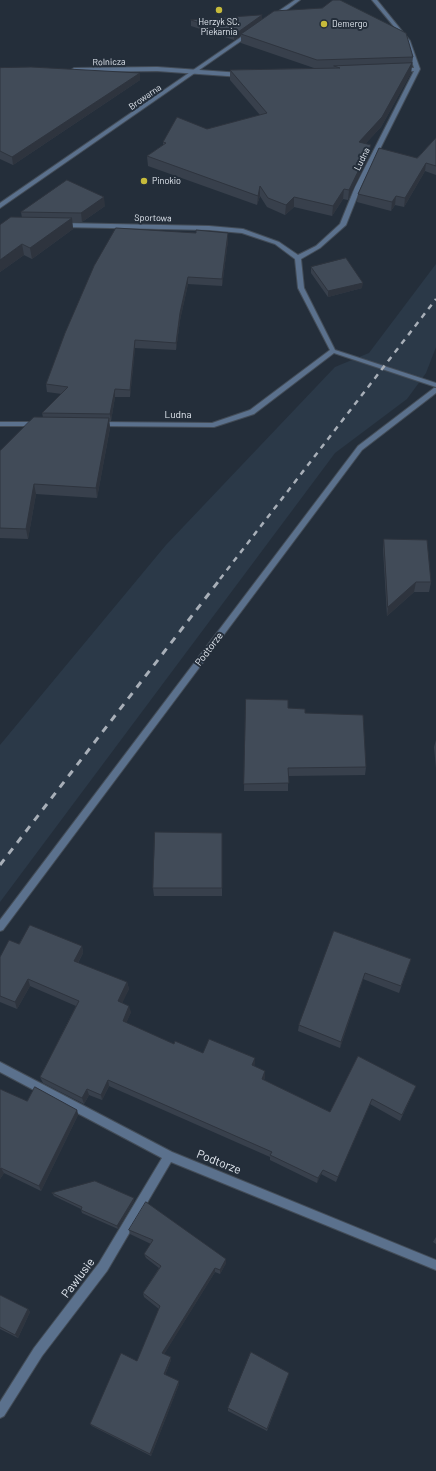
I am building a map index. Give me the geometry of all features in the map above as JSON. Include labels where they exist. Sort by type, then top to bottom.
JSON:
[{"type":"street","points":[[272,18],[298,0]]},
{"type":"street","points":[[374,0],[408,41],[417,69],[394,70]]},
{"type":"street","name":"Browarna","points":[[0,206],[253,32]]},
{"type":"street","name":"Rolnicza","points":[[68,70],[157,69],[194,73]]},
{"type":"street","name":"Ludna","points":[[298,258],[318,247],[343,225],[358,187],[417,69]]},
{"type":"street","points":[[194,73],[248,75]]},
{"type":"street","name":"Sportowa","points":[[53,225],[209,228],[243,231],[276,243],[298,258]]},
{"type":"street","points":[[298,258],[301,288],[333,351],[436,385]]},
{"type":"street","name":"Ludna","points":[[91,424],[212,425],[252,412],[333,351]]},
{"type":"street","name":"Podtorze","points":[[0,927],[360,448],[436,390]]},
{"type":"street","points":[[0,424],[44,424]]},
{"type":"street","name":"Podtorze","points":[[0,1067],[169,1156],[436,1265]]},
{"type":"street","name":"Pawlusie","points":[[0,1412],[38,1352],[103,1267],[169,1156]]},
{"type":"shaded area","points":[[436,264],[436,347],[426,373],[407,399],[335,453],[0,902],[0,745],[166,545],[335,367],[369,353]]},
{"type":"building","points":[[333,0],[340,0],[406,33],[413,57],[317,60],[241,34],[274,11],[322,8]]},
{"type":"building","points":[[262,15],[234,35],[191,20]]},
{"type":"building","points":[[412,63],[382,117],[359,142],[371,145],[349,190],[344,189],[333,206],[294,197],[286,205],[268,198],[260,186],[258,196],[147,156],[166,143],[163,142],[177,117],[207,129],[267,113],[230,70],[340,68],[334,66]]},
{"type":"building","points":[[31,67],[140,73],[12,157],[0,151],[0,68]]},
{"type":"building","points":[[436,138],[436,166],[426,163],[405,198],[396,196],[392,202],[358,194],[379,148],[417,158]]},
{"type":"building","points":[[67,180],[104,197],[81,213],[21,212]]},
{"type":"building","points":[[11,217],[72,218],[30,248],[22,244],[0,260],[0,225]]},
{"type":"building","points":[[116,228],[196,233],[196,230],[228,233],[222,279],[188,277],[180,313],[176,343],[135,340],[130,390],[115,389],[110,414],[42,413],[68,387],[46,384],[65,333],[94,266]]},
{"type":"building","points":[[346,258],[363,283],[328,291],[311,267]]},
{"type":"building","points":[[34,417],[109,418],[96,488],[34,484],[26,529],[0,528],[0,451]]},
{"type":"building","points":[[384,539],[427,540],[431,582],[416,582],[388,607]]},
{"type":"building","points":[[246,699],[288,700],[288,708],[305,709],[305,713],[363,715],[366,767],[288,768],[289,783],[244,784]]},
{"type":"building","points":[[155,832],[222,833],[222,888],[153,888]]},
{"type":"building","points":[[30,925],[82,946],[74,961],[127,982],[118,1001],[129,1006],[123,1021],[174,1044],[175,1041],[203,1053],[209,1039],[255,1058],[252,1065],[265,1071],[262,1079],[330,1112],[358,1056],[416,1086],[402,1115],[372,1099],[338,1177],[323,1170],[318,1178],[270,1155],[272,1152],[108,1080],[101,1095],[87,1089],[82,1098],[40,1077],[79,1001],[28,979],[15,1002],[0,996],[0,957],[9,940],[19,944]]},
{"type":"building","points":[[334,931],[411,959],[401,986],[365,973],[341,1042],[299,1025]]},
{"type":"building","points":[[35,1087],[77,1110],[39,1186],[1,1168],[0,1169],[0,1089],[27,1101]]},
{"type":"building","points":[[95,1181],[134,1198],[117,1226],[81,1210],[82,1207],[52,1193]]},
{"type":"building","points":[[146,1202],[226,1259],[220,1270],[215,1268],[162,1353],[171,1357],[164,1374],[179,1381],[150,1454],[90,1424],[121,1353],[137,1361],[160,1306],[143,1293],[161,1266],[144,1254],[153,1240],[129,1230]]},
{"type":"building","points":[[0,1295],[28,1309],[15,1335],[0,1327]]},
{"type":"building","points":[[251,1352],[289,1373],[267,1429],[228,1408]]},
{"type":"railway","points":[[220,579],[436,299]]},
{"type":"railway","points":[[0,865],[221,578]]},
{"type":"place","name":"Herzyk SC. Piekarnia","points":[[219,10]]},
{"type":"place","name":"Demergo","points":[[324,24]]},
{"type":"place","name":"Pinokio","points":[[144,181]]}]
